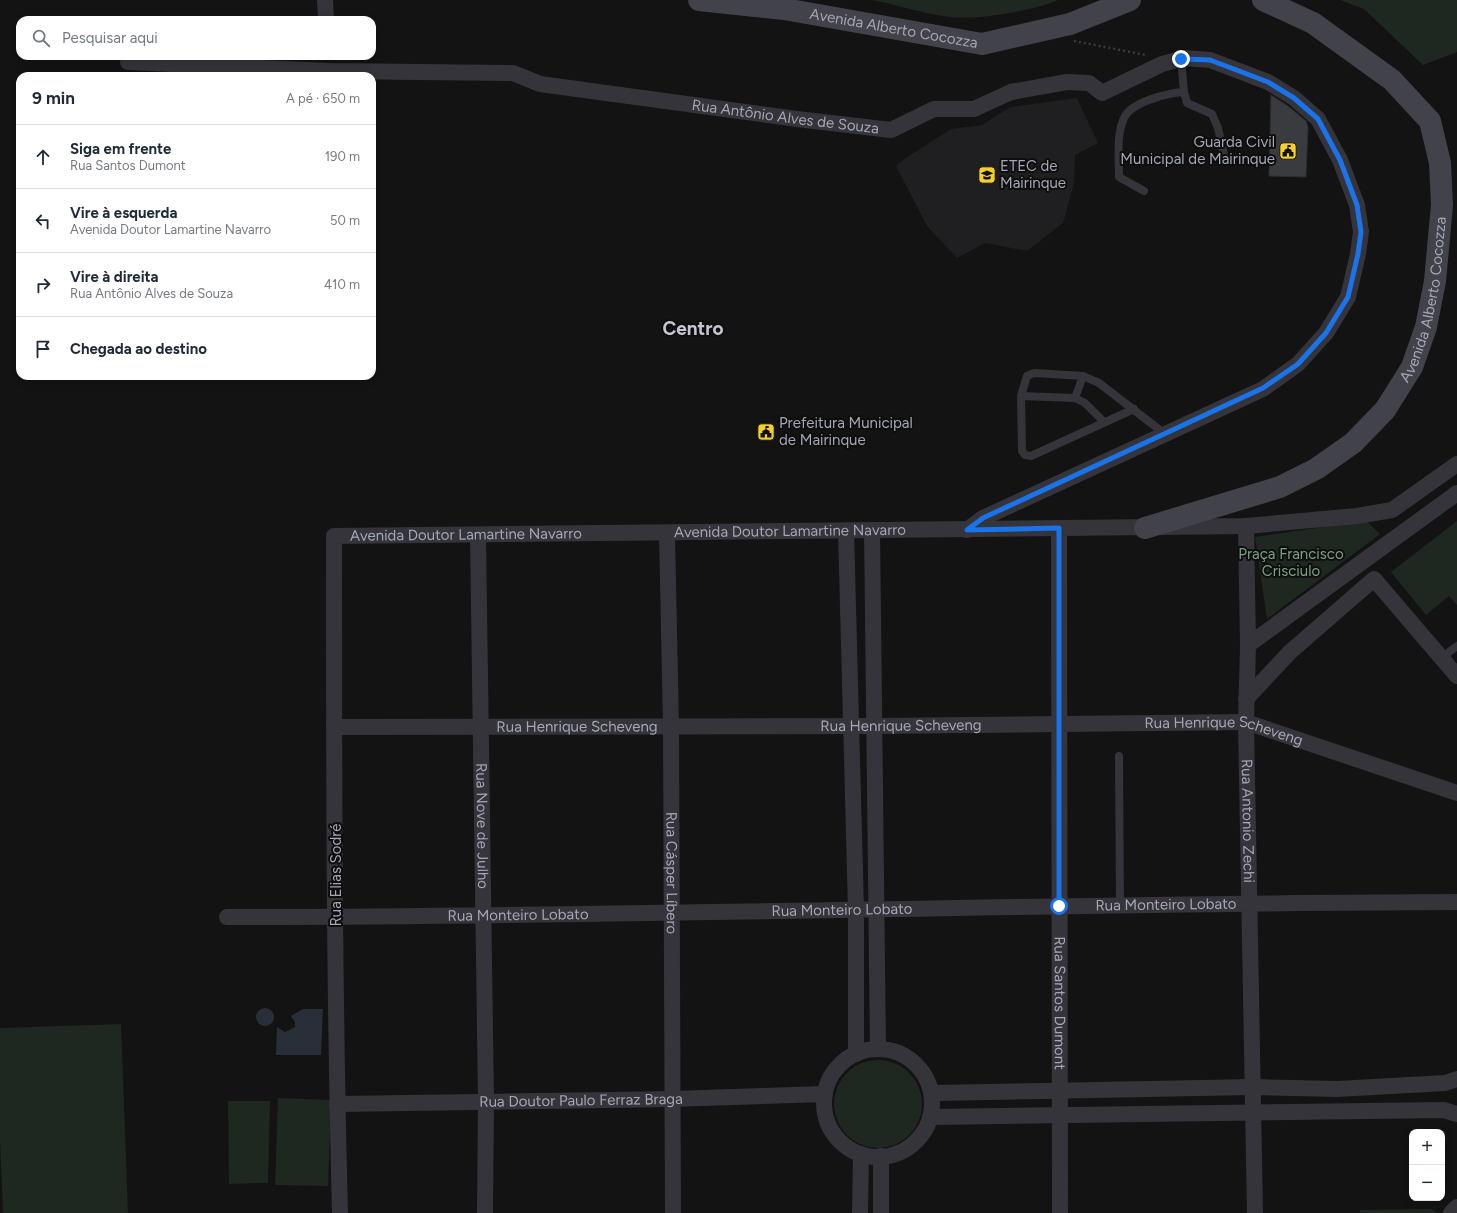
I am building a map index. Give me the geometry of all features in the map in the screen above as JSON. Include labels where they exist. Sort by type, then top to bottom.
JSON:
[{"type":"street","points":[[325,0],[326,16]]},
{"type":"street","name":"Avenida Alberto Cocozza","points":[[699,0],[784,9],[982,44],[1070,24],[1130,0]]},
{"type":"street","name":"Avenida Alberto Cocozza","points":[[1145,528],[1280,487],[1316,469],[1354,443],[1385,410],[1412,367],[1426,327],[1435,281],[1442,205],[1440,163],[1430,121],[1392,80],[1313,24],[1263,0]]},
{"type":"street","name":"Rua Antônio Alves de Souza","points":[[329,63],[513,73],[540,84],[797,119],[891,130],[934,109],[974,109],[1010,92],[1067,82],[1089,83],[1102,93],[1162,64],[1177,60],[1210,60],[1268,82],[1294,98],[1318,119],[1340,160],[1357,205],[1361,232],[1358,254],[1348,297],[1326,333],[1298,364],[1263,388],[983,518],[967,530]]},
{"type":"street","points":[[128,62],[329,63]]},
{"type":"street","name":"Avenida Doutor Lamartine Navarro","points":[[334,536],[1246,526],[1357,516],[1392,510],[1457,464]]},
{"type":"street","points":[[1248,645],[1457,493]]},
{"type":"street","name":"Rua Antonio Zechi","points":[[1246,526],[1248,645],[1246,722],[1255,1213]]},
{"type":"street","name":"Rua Santos Dumont","points":[[1059,528],[1060,1213]]},
{"type":"street","points":[[872,530],[878,1049]]},
{"type":"street","points":[[846,531],[856,910],[856,1054]]},
{"type":"street","name":"Rua Cásper Líbero","points":[[668,533],[671,727],[673,1213]]},
{"type":"street","name":"Rua Nove de Julho","points":[[478,535],[486,1101],[486,1213]]},
{"type":"street","name":"Rua Elias Sodré","points":[[334,536],[337,1104],[340,1213]]},
{"type":"street","points":[[1246,699],[1290,652],[1374,579],[1457,676]]},
{"type":"street","name":"Rua Henrique Scheveng","points":[[334,727],[874,726],[1246,722],[1457,793]]},
{"type":"street","name":"Rua Monteiro Lobato","points":[[227,917],[336,917],[856,910],[1249,902],[1457,902]]},
{"type":"street","points":[[878,1049],[897,1052],[913,1062],[925,1076],[931,1093],[930,1117],[926,1127],[912,1144],[903,1151],[881,1156],[861,1154],[848,1147],[836,1137],[828,1124],[824,1109],[825,1094],[831,1077],[841,1063],[856,1054],[878,1049]]},
{"type":"street","points":[[931,1093],[1253,1087],[1337,1089],[1451,1081]]},
{"type":"street","name":"Rua Doutor Paulo Ferraz Braga","points":[[337,1104],[672,1099],[825,1094]]},
{"type":"street","points":[[930,1117],[1444,1110],[1457,1114]]},
{"type":"street","points":[[860,1213],[861,1154]]},
{"type":"street","points":[[881,1156],[881,1213]]},
{"type":"street","points":[[1451,1213],[1457,1207]]},
{"type":"lane","points":[[1177,60],[1187,103],[1212,114],[1218,128],[1224,155]]},
{"type":"lane","points":[[1144,190],[1119,177],[1119,140],[1124,118],[1138,105],[1175,93],[1184,92]]},
{"type":"lane","points":[[1134,409],[1031,456],[1025,455],[1022,451],[1021,396],[1027,376],[1034,373],[1082,376],[1099,383],[1134,409],[1165,434]]},
{"type":"lane","points":[[1075,398],[1082,376]]},
{"type":"lane","points":[[1021,396],[1075,398],[1085,403],[1104,422]]},
{"type":"lane","points":[[1442,658],[1457,646]]},
{"type":"lane","points":[[1119,756],[1120,905]]},
{"type":"path","points":[[1074,41],[1177,60]]},
{"type":"shaded area","name":"ETEC de Mairinque","points":[[1077,98],[1098,143],[1075,155],[1074,183],[1063,223],[1027,251],[985,243],[957,258],[927,226],[896,166],[907,157],[951,129],[982,125],[1010,107]]},
{"type":"shaded area","points":[[261,1008],[269,1008],[274,1013],[272,1024],[269,1026],[261,1026],[256,1021],[256,1013]]},
{"type":"shaded area","points":[[303,1009],[323,1009],[321,1055],[276,1055],[277,1027],[285,1032],[295,1027],[295,1022],[291,1016]]},
{"type":"green space","points":[[872,0],[1058,0],[1035,8],[1005,14],[962,18],[930,14]]},
{"type":"green space","points":[[1340,0],[1457,0],[1457,52],[1423,65],[1364,9]]},
{"type":"green space","name":"Praça Francisco Crisciulo","points":[[1366,521],[1380,534],[1267,619],[1255,537]]},
{"type":"green space","points":[[1457,521],[1457,605],[1449,596],[1426,615],[1391,572]]},
{"type":"green space","points":[[121,1024],[128,1213],[3,1213],[0,1140],[0,1028]]},
{"type":"green space","points":[[878,1060],[895,1064],[909,1073],[918,1087],[922,1104],[918,1121],[909,1135],[895,1144],[878,1148],[861,1144],[847,1135],[838,1121],[834,1104],[838,1087],[847,1073],[861,1064]]},
{"type":"green space","points":[[278,1098],[331,1100],[328,1186],[275,1185]]},
{"type":"green space","points":[[228,1101],[270,1101],[268,1183],[229,1184]]},
{"type":"green space","points":[[1431,1209],[1438,1213],[1360,1213],[1360,1210]]},
{"type":"building","name":"Guarda Civil Municipal de Mairinque","points":[[1271,95],[1288,106],[1306,121],[1308,127],[1306,177],[1269,176]]},
{"type":"place","name":"Guarda Civil Municipal de Mairinque","points":[[1288,151]]},
{"type":"place","name":"ETEC de Mairinque","points":[[987,175]]},
{"type":"place","name":"Prefeitura Municipal de Mairinque","points":[[766,432]]},
{"type":"district","name":"Centro","points":[[693,328]]},
{"type":"route","points":[[1059,906],[1059,528],[967,530],[983,518],[1263,388],[1298,364],[1326,333],[1348,297],[1358,254],[1361,232],[1357,205],[1340,160],[1318,119],[1294,98],[1268,82],[1210,60],[1181,59]]}]
